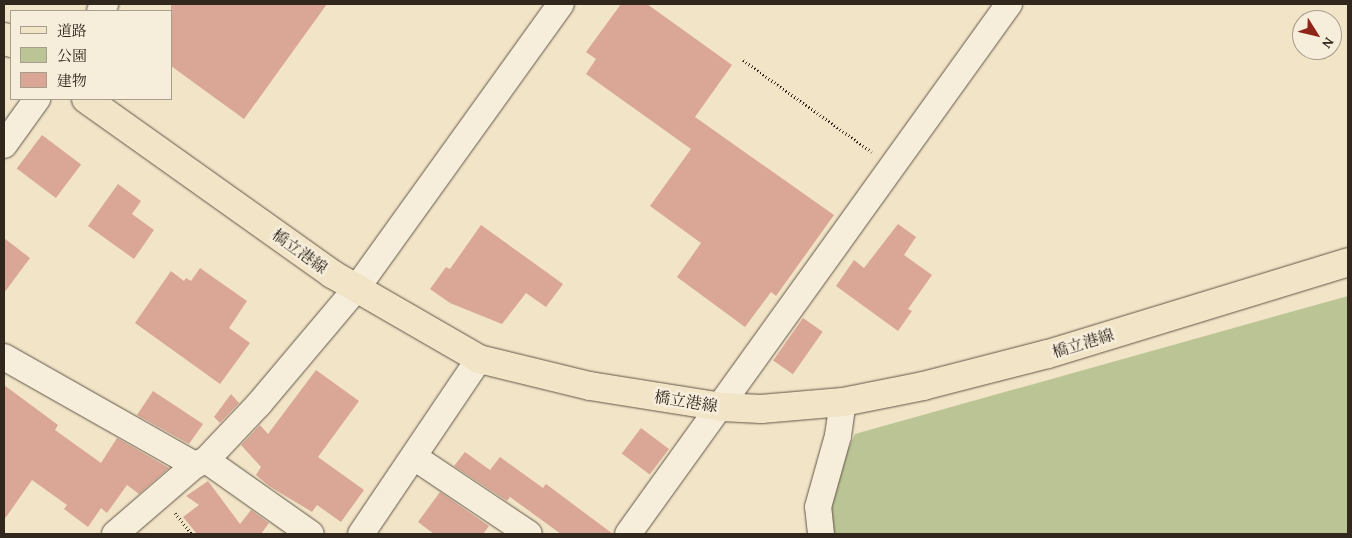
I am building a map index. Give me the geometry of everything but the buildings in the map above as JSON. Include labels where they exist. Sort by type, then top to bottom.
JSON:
[{"type":"main road","name":"橋立港線","points":[[87,100],[356,289],[479,359],[590,386],[722,407],[760,409],[843,402],[932,384],[1048,354],[1348,262]]},
{"type":"street","points":[[115,534],[201,462],[259,404],[356,289],[561,4]]},
{"type":"street","points":[[628,534],[696,437],[722,407],[1009,4]]},
{"type":"street","points":[[4,145],[36,100]]},
{"type":"street","points":[[4,358],[201,462],[311,534]]},
{"type":"street","points":[[360,534],[479,359]]},
{"type":"street","points":[[821,534],[818,506],[838,436],[843,402]]},
{"type":"street","points":[[414,457],[529,534]]},
{"type":"path","points":[[743,60],[893,167]]},
{"type":"green space","points":[[1348,296],[1348,534],[828,534],[831,487],[855,434]]}]
